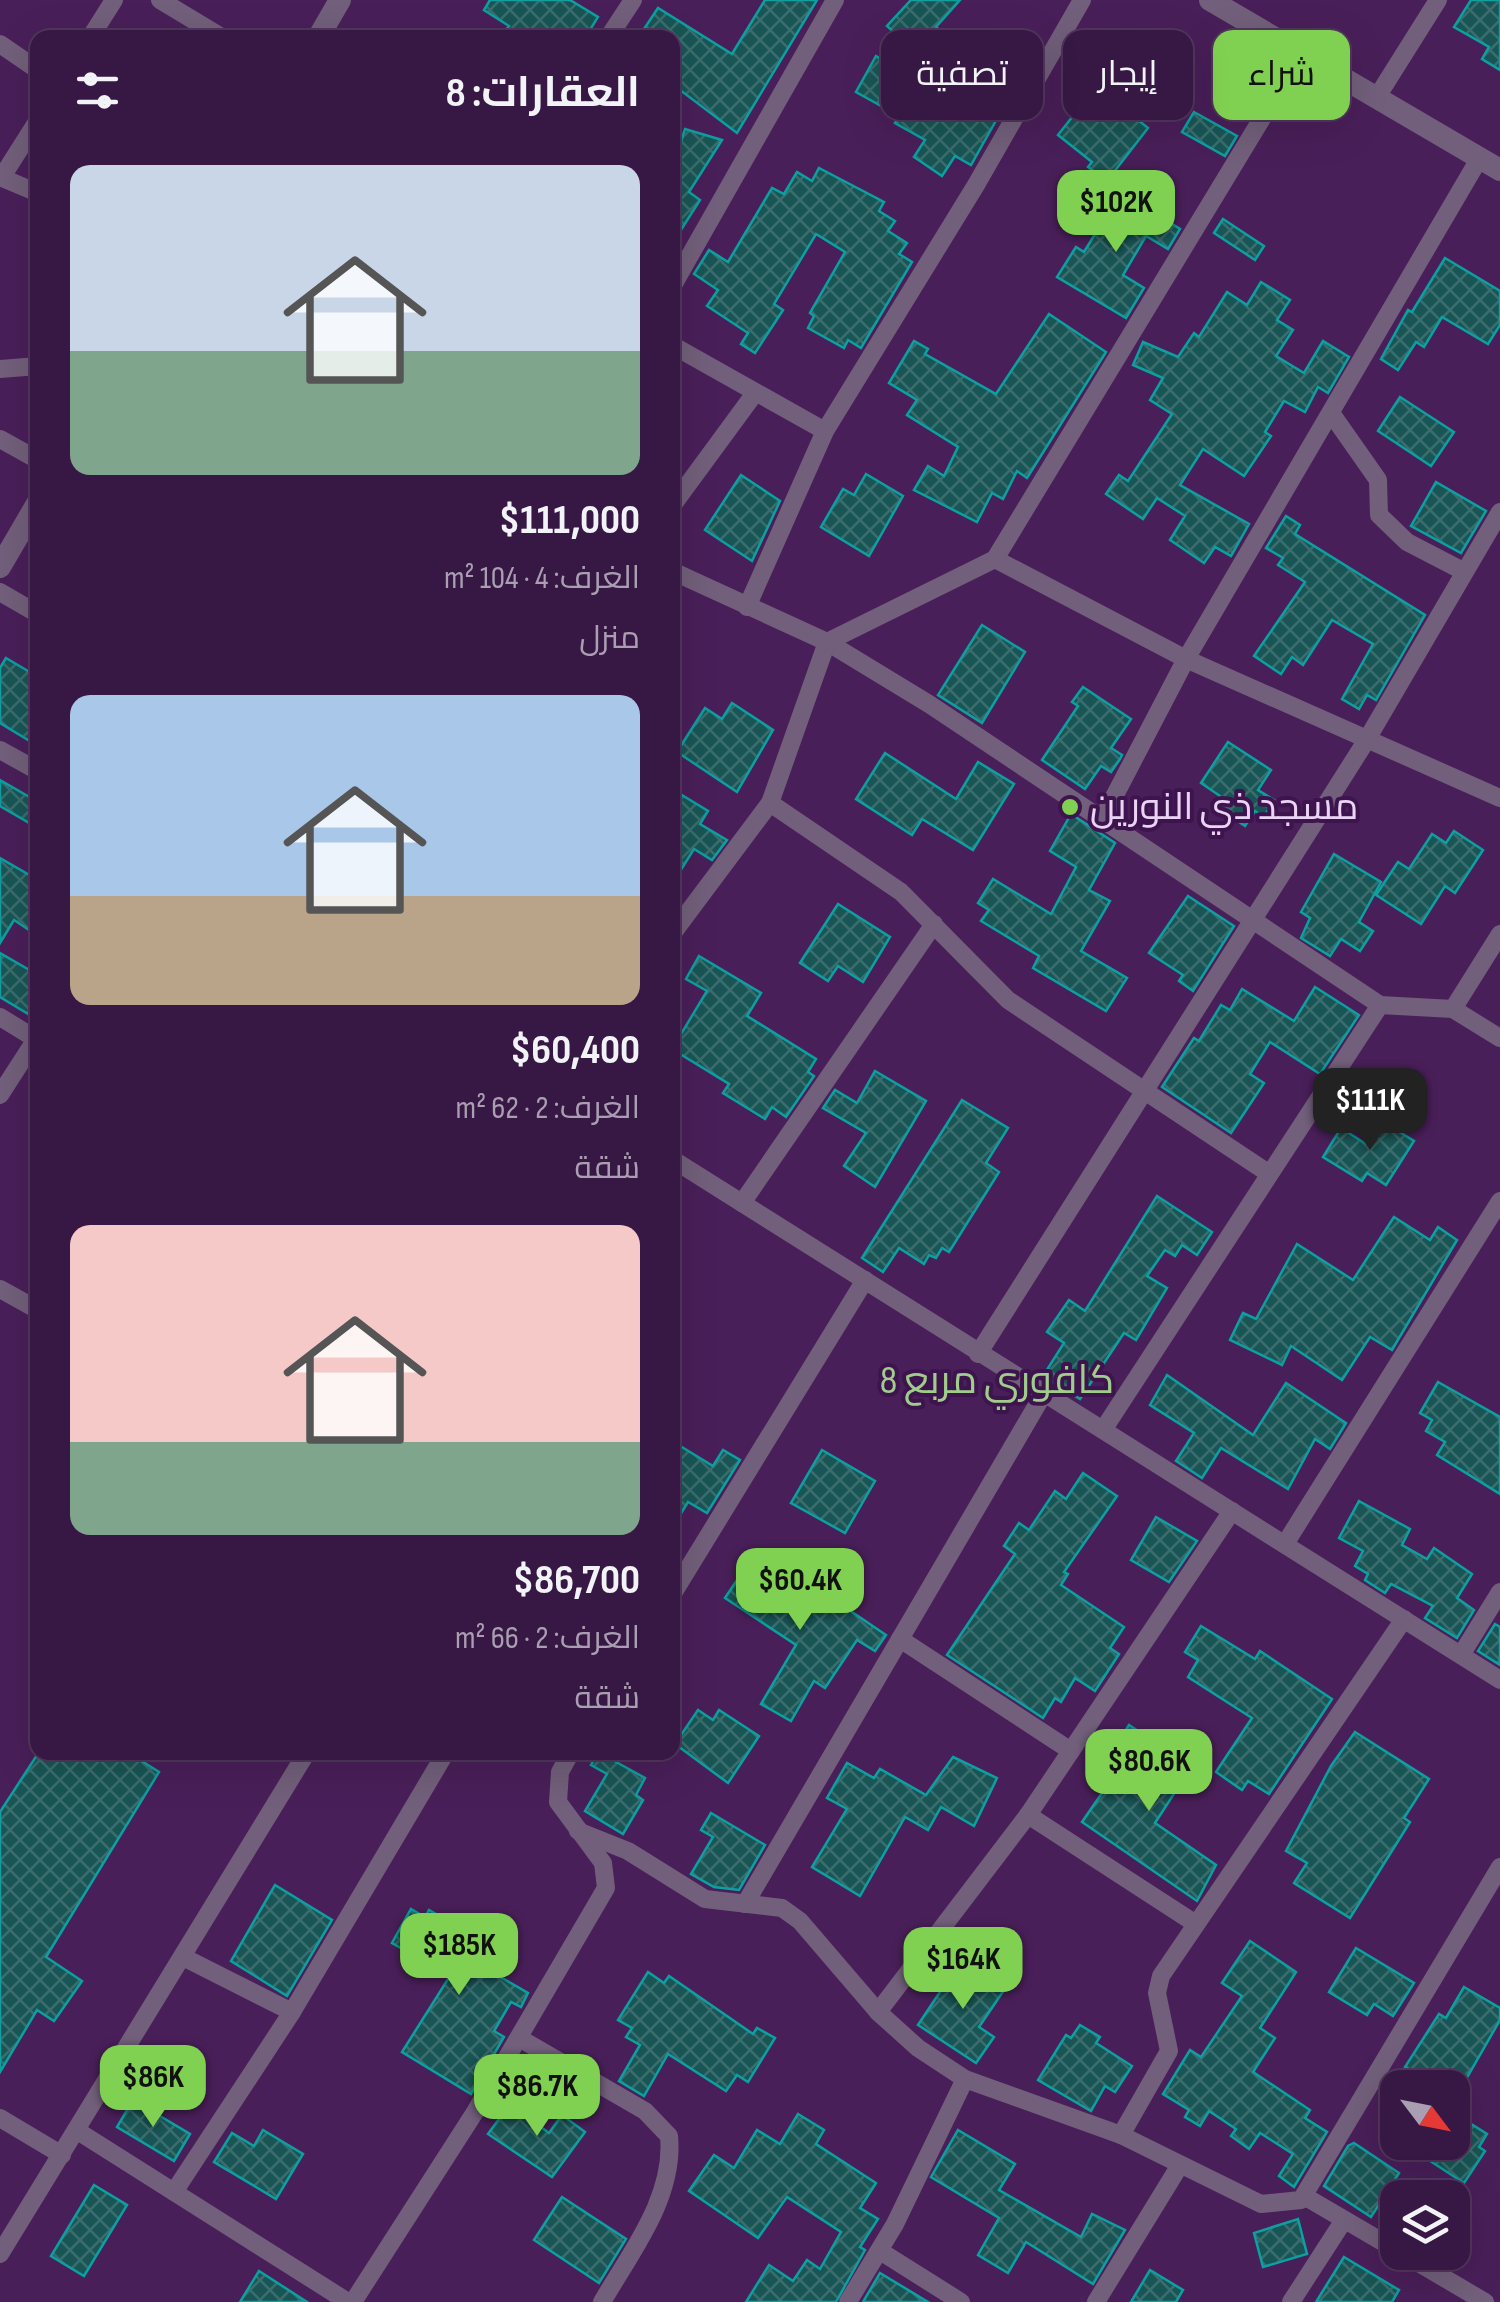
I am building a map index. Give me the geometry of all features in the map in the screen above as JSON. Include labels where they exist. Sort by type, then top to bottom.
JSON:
[{"type":"street","points":[[95,30],[114,0]]},
{"type":"street","points":[[160,0],[210,30]]},
{"type":"street","points":[[323,30],[340,0]]},
{"type":"street","points":[[680,273],[835,0]]},
{"type":"street","points":[[746,606],[825,432],[976,185],[1082,0]]},
{"type":"street","points":[[1210,0],[1261,30]]},
{"type":"street","points":[[1377,97],[1438,0]]},
{"type":"street","points":[[613,30],[630,1]]},
{"type":"street","points":[[0,44],[30,65]]},
{"type":"street","points":[[1103,818],[1186,658],[1331,413],[1490,164],[1350,82]]},
{"type":"street","points":[[680,923],[770,803],[827,642],[995,559],[1262,120]]},
{"type":"street","points":[[30,132],[1,177],[30,190]]},
{"type":"street","points":[[680,350],[825,432]]},
{"type":"street","points":[[0,368],[30,366]]},
{"type":"street","points":[[680,495],[755,393]]},
{"type":"street","points":[[1331,413],[1378,480],[1380,515],[1408,542],[1463,572]]},
{"type":"street","points":[[0,439],[30,456]]},
{"type":"street","points":[[978,1354],[1366,741],[1500,512]]},
{"type":"street","points":[[0,566],[30,515]]},
{"type":"street","points":[[995,559],[1186,658],[1500,798]]},
{"type":"street","points":[[680,575],[827,642],[1103,818],[1380,1005],[1453,1009],[1500,1038]]},
{"type":"street","points":[[0,592],[30,609]]},
{"type":"street","points":[[0,750],[30,767]]},
{"type":"street","points":[[770,803],[902,892],[1008,1000],[1082,1045],[1142,1090],[1268,1172]]},
{"type":"street","points":[[742,1203],[934,924]]},
{"type":"street","points":[[1453,1009],[1500,934]]},
{"type":"street","points":[[1103,1430],[1380,1005]]},
{"type":"street","points":[[0,1017],[30,1036]]},
{"type":"street","points":[[0,1096],[30,1049]]},
{"type":"street","points":[[680,1167],[1500,1680]]},
{"type":"street","points":[[1285,1544],[1500,1201]]},
{"type":"street","points":[[680,1582],[865,1280]]},
{"type":"street","points":[[0,1289],[30,1306]]},
{"type":"street","points":[[745,1904],[1044,1393]]},
{"type":"street","points":[[878,2012],[1028,1816],[1232,1512]]},
{"type":"street","points":[[1461,1656],[1500,1592]]},
{"type":"street","points":[[1122,2135],[1167,2058],[1168,2030],[1157,1984],[1404,1620]]},
{"type":"street","points":[[900,1638],[1071,1751]]},
{"type":"street","points":[[0,2254],[302,1760]]},
{"type":"street","points":[[174,2192],[292,2012],[441,1760]]},
{"type":"street","points":[[76,2130],[351,2302],[519,2038],[606,1888],[603,1863],[558,1802],[560,1772],[567,1760]]},
{"type":"street","points":[[1028,1816],[1196,1924]]},
{"type":"street","points":[[578,1831],[628,1851],[705,1899],[776,1904],[800,1922],[878,2012],[918,2048],[964,2079],[1122,2135],[1260,2204],[1304,2196],[1380,2241]]},
{"type":"street","points":[[1304,2196],[1500,1867]]},
{"type":"street","points":[[182,1957],[292,2012]]},
{"type":"street","points":[[519,2038],[645,2111],[669,2136],[668,2173],[650,2220],[602,2302]]},
{"type":"street","points":[[848,2302],[880,2250],[964,2079]]},
{"type":"street","points":[[0,2118],[62,2154]]},
{"type":"street","points":[[1096,2302],[1180,2165]]},
{"type":"street","points":[[1290,2302],[1344,2220]]},
{"type":"street","points":[[880,2250],[962,2302]]},
{"type":"street","points":[[1430,2270],[1485,2302]]},
{"type":"building","points":[[490,0],[570,0],[598,17],[590,30],[506,30],[509,26],[484,10]]},
{"type":"building","points":[[765,0],[817,0],[737,133],[680,90],[680,30],[643,30],[658,8],[732,54]]},
{"type":"building","points":[[911,0],[960,0],[936,27],[939,30],[891,30],[887,26]]},
{"type":"building","points":[[1471,0],[1500,0],[1500,70],[1482,59],[1489,47],[1454,27]]},
{"type":"building","points":[[876,56],[881,59],[881,106],[856,92]]},
{"type":"building","points":[[1193,114],[1237,136],[1225,156],[1182,132],[1193,120]]},
{"type":"building","points":[[996,120],[971,165],[955,156],[942,176],[914,157],[925,140],[895,123]]},
{"type":"building","points":[[1070,120],[1138,120],[1148,128],[1107,181],[1088,167],[1092,162],[1058,135]]},
{"type":"building","points":[[685,129],[722,140],[689,192],[700,200],[680,231],[680,145]]},
{"type":"building","points":[[819,168],[884,202],[879,211],[895,221],[888,231],[907,243],[899,254],[912,262],[861,348],[848,340],[844,348],[808,328],[814,316],[810,313],[845,252],[816,234],[774,304],[783,310],[755,353],[741,344],[748,333],[707,306],[718,290],[694,274],[709,250],[728,262],[772,188],[784,194],[797,172],[812,181]]},
{"type":"building","points":[[1121,192],[1180,229],[1168,249],[1146,236],[1123,275],[1144,288],[1126,318],[1057,277],[1076,247],[1084,252]]},
{"type":"building","points":[[1223,219],[1264,246],[1255,260],[1214,233]]},
{"type":"building","points":[[1445,258],[1500,291],[1500,325],[1488,344],[1442,317],[1424,347],[1416,342],[1398,370],[1381,359],[1408,310],[1412,312]]},
{"type":"building","points":[[1261,282],[1290,300],[1277,320],[1293,330],[1276,356],[1304,373],[1323,341],[1349,357],[1328,393],[1318,387],[1305,412],[1284,401],[1265,432],[1271,436],[1244,476],[1203,449],[1180,485],[1249,524],[1231,556],[1215,547],[1204,563],[1170,540],[1185,516],[1157,498],[1143,519],[1106,494],[1119,475],[1128,481],[1172,414],[1150,400],[1163,378],[1133,365],[1143,342],[1178,357],[1194,333],[1199,337],[1227,292],[1247,305]]},
{"type":"building","points":[[1049,314],[1106,352],[1027,478],[1017,471],[1003,499],[992,493],[977,522],[914,490],[928,466],[944,476],[958,447],[907,415],[917,400],[889,383],[914,341],[928,349],[925,354],[996,394]]},
{"type":"building","points":[[1400,397],[1454,432],[1431,466],[1378,431]]},
{"type":"building","points":[[866,474],[903,496],[869,556],[821,527],[843,489],[854,495]]},
{"type":"building","points":[[741,475],[780,501],[752,561],[705,530]]},
{"type":"building","points":[[1436,482],[1486,511],[1461,553],[1411,526]]},
{"type":"building","points":[[1286,516],[1300,525],[1295,534],[1425,615],[1376,700],[1367,695],[1359,709],[1342,699],[1373,644],[1332,620],[1303,665],[1292,657],[1281,674],[1254,656],[1305,582],[1278,565],[1283,558],[1266,548]]},
{"type":"building","points":[[982,625],[1025,652],[982,723],[938,695]]},
{"type":"building","points":[[6,658],[30,672],[30,741],[0,723],[0,668]]},
{"type":"building","points":[[1083,687],[1131,719],[1111,748],[1122,755],[1120,759],[1111,772],[1101,766],[1085,789],[1042,760],[1078,706],[1072,702]]},
{"type":"building","points":[[732,703],[773,730],[737,792],[680,754],[680,747],[705,708],[722,719]]},
{"type":"building","points":[[1228,742],[1271,770],[1258,790],[1274,800],[1264,817],[1255,811],[1245,826],[1214,805],[1220,796],[1201,783]]},
{"type":"building","points":[[885,753],[956,799],[978,762],[1014,784],[973,850],[922,819],[912,835],[856,799]]},
{"type":"building","points":[[0,780],[30,797],[30,823],[0,806]]},
{"type":"building","points":[[680,794],[708,811],[700,824],[727,840],[712,860],[694,849],[680,871]]},
{"type":"building","points":[[1071,814],[1115,843],[1089,890],[1110,901],[1081,951],[1127,978],[1106,1011],[1033,968],[1039,956],[981,921],[989,910],[978,903],[993,879],[1051,914],[1076,867],[1050,851]]},
{"type":"building","points":[[1454,831],[1483,850],[1455,893],[1445,886],[1421,924],[1376,895],[1398,862],[1409,869],[1432,834],[1446,843]]},
{"type":"building","points":[[1334,854],[1381,882],[1359,922],[1373,931],[1360,951],[1341,939],[1330,956],[1301,938],[1310,918],[1301,912]]},
{"type":"building","points":[[0,858],[30,875],[30,931],[14,920],[0,943]]},
{"type":"building","points":[[1188,896],[1234,926],[1193,991],[1179,981],[1183,975],[1149,953]]},
{"type":"building","points":[[838,904],[890,937],[863,982],[838,966],[828,981],[800,963]]},
{"type":"building","points":[[0,953],[30,970],[30,1015],[0,997]]},
{"type":"building","points":[[699,956],[761,993],[747,1016],[816,1059],[808,1072],[814,1076],[786,1117],[772,1107],[765,1119],[723,1093],[729,1084],[680,1054],[680,1036],[707,991],[686,979]]},
{"type":"building","points":[[1315,987],[1359,1015],[1320,1074],[1270,1042],[1250,1074],[1264,1083],[1231,1133],[1162,1087],[1194,1038],[1199,1041],[1221,1005],[1230,1010],[1242,989],[1294,1021]]},
{"type":"building","points":[[875,1071],[926,1101],[875,1187],[844,1166],[866,1133],[823,1108],[835,1090],[857,1103]]},
{"type":"building","points":[[962,1100],[1008,1128],[986,1163],[999,1172],[949,1252],[942,1248],[936,1258],[929,1255],[924,1264],[899,1248],[883,1272],[862,1258]]},
{"type":"building","points":[[1380,1120],[1414,1141],[1386,1185],[1367,1173],[1362,1181],[1323,1157],[1341,1128],[1366,1144]]},
{"type":"building","points":[[1157,1196],[1212,1232],[1197,1255],[1182,1245],[1175,1256],[1165,1250],[1147,1276],[1167,1288],[1136,1340],[1124,1333],[1080,1399],[1043,1376],[1064,1343],[1047,1332],[1069,1300],[1085,1311]]},
{"type":"building","points":[[1394,1217],[1430,1240],[1438,1227],[1457,1240],[1392,1350],[1370,1337],[1342,1380],[1291,1346],[1282,1365],[1230,1340],[1243,1313],[1256,1319],[1297,1244],[1353,1280]]},
{"type":"building","points":[[1167,1375],[1253,1435],[1286,1383],[1346,1423],[1330,1449],[1315,1439],[1288,1489],[1221,1448],[1202,1478],[1176,1461],[1194,1433],[1150,1405]]},
{"type":"building","points":[[1438,1382],[1500,1417],[1500,1494],[1437,1455],[1445,1442],[1426,1431],[1432,1420],[1420,1413]]},
{"type":"building","points":[[680,1446],[713,1466],[723,1450],[740,1460],[707,1513],[688,1502],[680,1515]]},
{"type":"building","points":[[822,1450],[875,1481],[845,1533],[791,1503]]},
{"type":"building","points":[[1083,1473],[1117,1496],[1064,1572],[1068,1574],[1061,1585],[1124,1627],[1110,1648],[1119,1654],[1095,1691],[1075,1678],[1061,1702],[1055,1698],[1043,1718],[947,1655],[1015,1554],[1004,1546],[1019,1523],[1029,1530],[1055,1491],[1066,1499]]},
{"type":"building","points":[[1359,1501],[1410,1529],[1402,1545],[1427,1559],[1434,1548],[1472,1574],[1457,1598],[1474,1610],[1457,1638],[1425,1618],[1433,1606],[1391,1584],[1385,1593],[1365,1580],[1368,1574],[1355,1566],[1363,1551],[1339,1538]]},
{"type":"building","points":[[1156,1517],[1197,1541],[1169,1582],[1131,1560]]},
{"type":"building","points":[[752,1558],[824,1606],[830,1597],[886,1635],[875,1651],[857,1640],[825,1688],[814,1681],[791,1721],[761,1704],[796,1645],[725,1598]]},
{"type":"building","points":[[1495,1624],[1500,1627],[1500,1665],[1478,1651]]},
{"type":"building","points":[[1201,1626],[1255,1659],[1260,1651],[1332,1699],[1269,1794],[1248,1781],[1242,1790],[1216,1772],[1252,1718],[1188,1677],[1198,1660],[1185,1652]]},
{"type":"building","points":[[698,1710],[713,1720],[719,1710],[759,1736],[728,1783],[680,1748],[680,1737]]},
{"type":"building","points":[[1129,1725],[1192,1766],[1155,1823],[1216,1865],[1197,1901],[1082,1822],[1129,1754],[1116,1745]]},
{"type":"building","points":[[1355,1732],[1429,1779],[1404,1818],[1410,1822],[1350,1918],[1294,1883],[1307,1863],[1286,1851],[1331,1766]]},
{"type":"building","points":[[953,1757],[997,1778],[974,1826],[941,1807],[928,1830],[905,1817],[860,1896],[812,1867],[847,1809],[827,1798],[847,1763],[874,1778],[880,1769],[926,1795]]},
{"type":"building","points":[[34,1760],[140,1760],[159,1772],[46,1957],[82,1981],[54,2021],[37,2010],[0,2072],[0,1812]]},
{"type":"building","points":[[594,1760],[612,1760],[645,1778],[636,1795],[643,1800],[623,1834],[585,1811],[607,1774],[591,1765]]},
{"type":"building","points":[[711,1813],[765,1845],[739,1890],[714,1887],[691,1874],[713,1837],[701,1830]]},
{"type":"building","points":[[275,1885],[332,1920],[287,1996],[231,1961]]},
{"type":"building","points":[[411,1909],[425,1917],[429,1910],[479,1939],[484,1930],[513,1947],[497,1975],[528,1993],[521,2007],[511,2002],[494,2031],[504,2037],[471,2094],[402,2052],[450,1976],[392,1943]]},
{"type":"building","points":[[1250,1941],[1296,1972],[1260,2028],[1275,2038],[1253,2072],[1310,2110],[1305,2118],[1327,2132],[1294,2187],[1279,2176],[1293,2154],[1260,2133],[1249,2149],[1231,2136],[1236,2129],[1209,2111],[1200,2126],[1185,2117],[1189,2110],[1163,2094],[1190,2050],[1201,2057],[1242,1996],[1222,1983]]},
{"type":"building","points":[[1356,1948],[1414,1983],[1393,2016],[1374,2004],[1367,2015],[1329,1992]]},
{"type":"building","points":[[960,1962],[1004,1990],[979,2027],[994,2037],[976,2063],[918,2025]]},
{"type":"building","points":[[648,1972],[664,1983],[669,1976],[753,2034],[757,2028],[775,2038],[748,2082],[737,2075],[726,2091],[668,2054],[644,2096],[619,2081],[640,2045],[626,2037],[632,2028],[618,2020]]},
{"type":"building","points":[[1464,1987],[1500,2008],[1500,2020],[1470,2072],[1405,2067],[1439,2014],[1446,2018]]},
{"type":"building","points":[[1080,2025],[1100,2037],[1096,2043],[1132,2066],[1115,2092],[1105,2086],[1091,2111],[1038,2080],[1066,2035],[1071,2038]]},
{"type":"building","points":[[133,2100],[190,2134],[174,2161],[117,2127]]},
{"type":"building","points":[[510,2104],[549,2133],[562,2115],[585,2132],[552,2177],[488,2134]]},
{"type":"building","points":[[798,2114],[824,2130],[816,2144],[876,2183],[860,2208],[878,2219],[860,2247],[865,2250],[836,2302],[746,2302],[769,2265],[793,2281],[807,2260],[820,2269],[841,2232],[787,2197],[758,2238],[689,2191],[714,2155],[734,2168],[757,2130],[780,2144]]},
{"type":"building","points":[[1470,2123],[1487,2134],[1479,2147],[1485,2151],[1466,2180],[1459,2180],[1429,2160],[1470,2160]]},
{"type":"building","points":[[263,2130],[303,2154],[276,2199],[214,2162],[232,2133],[254,2146]]},
{"type":"building","points":[[958,2130],[1015,2164],[999,2190],[1081,2237],[1092,2214],[1125,2230],[1093,2284],[1026,2242],[1008,2273],[978,2255],[999,2218],[931,2177]]},
{"type":"building","points":[[1354,2143],[1399,2173],[1395,2180],[1380,2180],[1380,2203],[1371,2217],[1324,2186],[1348,2146]]},
{"type":"building","points":[[94,2185],[127,2205],[84,2276],[51,2256]]},
{"type":"building","points":[[562,2197],[626,2239],[599,2283],[534,2240]]},
{"type":"building","points":[[1298,2219],[1307,2254],[1263,2267],[1254,2233]]},
{"type":"building","points":[[1344,2257],[1399,2290],[1392,2302],[1316,2302]]},
{"type":"building","points":[[1150,2270],[1183,2290],[1176,2302],[1131,2302]]},
{"type":"building","points":[[259,2271],[307,2302],[240,2302]]},
{"type":"building","points":[[880,2273],[928,2302],[863,2302]]},
{"type":"place","name":"مسجد ذي النورين","points":[[1070,807]]},
{"type":"district","name":"كافوري مربع 8","points":[[997,1381]]}]
